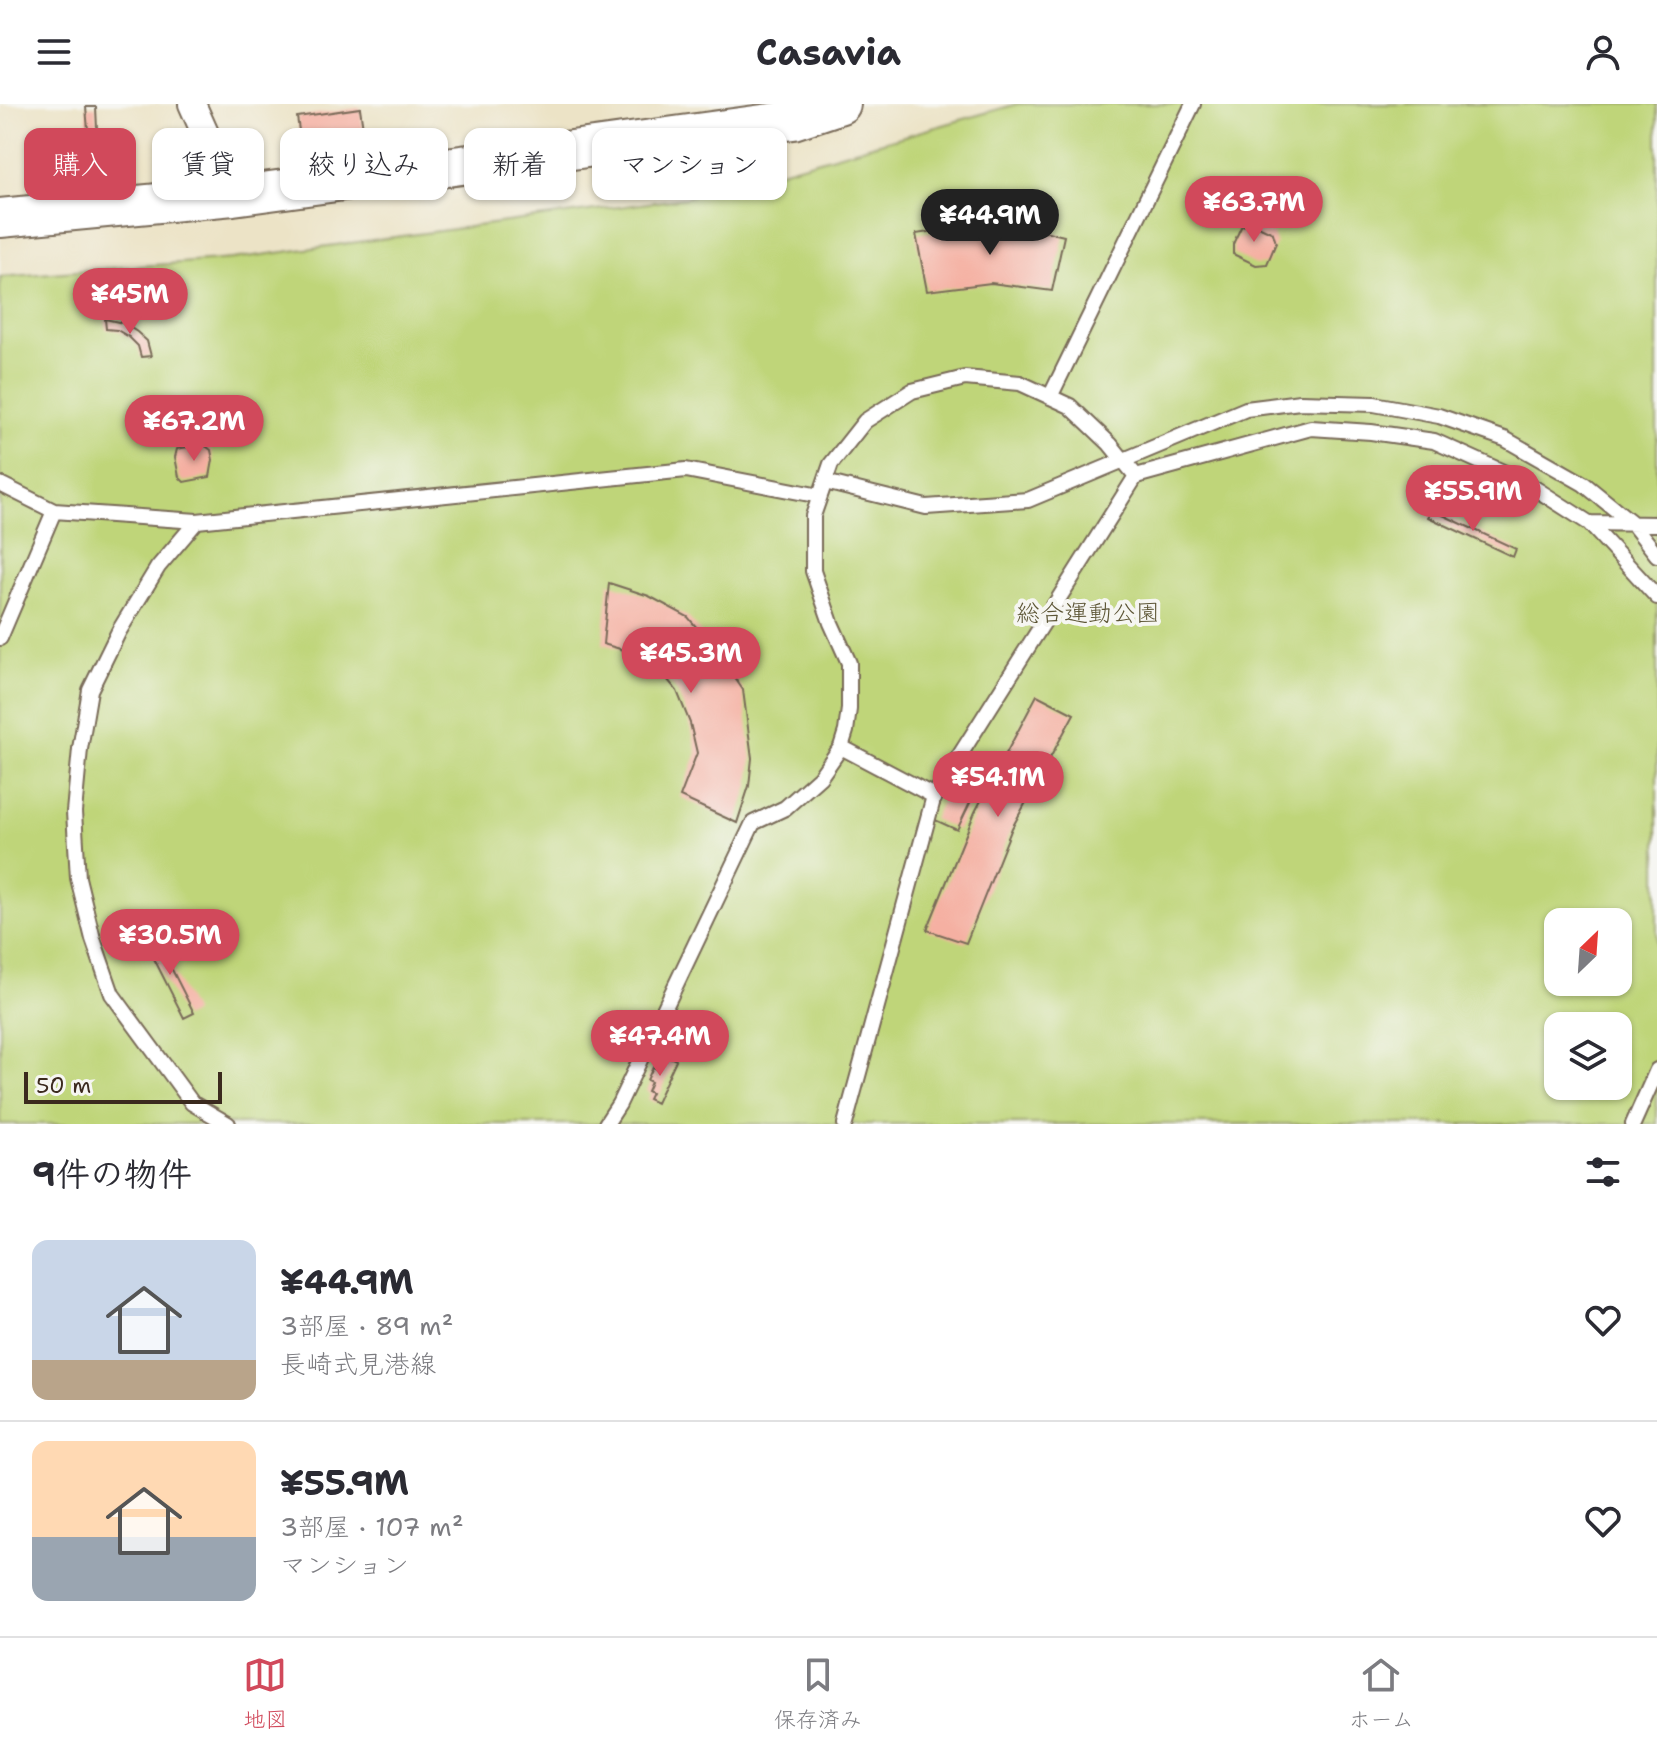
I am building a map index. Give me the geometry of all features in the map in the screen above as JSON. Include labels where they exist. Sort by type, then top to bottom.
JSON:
[{"type":"main road","points":[[264,192],[793,120],[841,104]]},
{"type":"main road","points":[[0,218],[191,200]]},
{"type":"street","points":[[192,104],[203,128]]},
{"type":"lane","points":[[1050,397],[1193,104]]},
{"type":"lane","points":[[606,1124],[619,1104],[753,823],[785,808],[820,777],[841,747],[849,709],[849,663],[813,571],[813,516],[831,464],[865,421],[912,391],[965,378],[1020,383],[1070,406],[1136,476]]},
{"type":"lane","points":[[0,484],[54,511],[197,521],[686,470],[926,507],[1028,500],[1246,409],[1300,402],[1374,404],[1439,416],[1505,439],[1584,484],[1632,523],[1657,555]]},
{"type":"lane","points":[[845,1124],[934,796],[1136,476],[1311,428],[1434,441],[1525,482],[1589,523],[1657,597]]},
{"type":"lane","points":[[0,638],[54,511]]},
{"type":"lane","points":[[197,521],[158,567],[119,631],[90,690],[74,812],[78,878],[93,939],[112,994],[192,1103],[228,1124]]},
{"type":"lane","points":[[1589,523],[1657,524]]},
{"type":"lane","points":[[841,747],[934,796]]},
{"type":"lane","points":[[1633,1124],[1657,1070]]},
{"type":"green space","name":"総合運動公園","points":[[1017,104],[1657,104],[1657,1124],[0,1124],[0,277],[232,259],[670,200],[787,200],[787,169]]},
{"type":"building","points":[[86,107],[96,107],[97,128],[88,128]]},
{"type":"building","points":[[360,108],[363,128],[299,128],[297,117]]},
{"type":"building","points":[[1250,222],[1273,233],[1276,243],[1267,264],[1256,265],[1233,254],[1233,244],[1241,227]]},
{"type":"building","points":[[980,224],[1064,236],[1052,291],[991,283],[927,291],[916,234]]},
{"type":"building","points":[[105,319],[123,323],[137,332],[147,341],[151,356],[141,357],[138,346],[129,337],[117,330],[106,329]]},
{"type":"building","points":[[203,444],[211,450],[210,477],[184,482],[179,477],[175,457],[177,449]]},
{"type":"building","points":[[1432,510],[1516,549],[1513,557],[1428,517]]},
{"type":"building","points":[[609,583],[649,596],[688,617],[743,690],[752,758],[749,786],[737,823],[680,797],[697,753],[690,723],[677,691],[659,669],[634,653],[603,644]]},
{"type":"building","points":[[1037,695],[1074,714],[1012,828],[966,943],[927,930],[975,812]]},
{"type":"building","points":[[954,775],[979,784],[957,830],[933,819]]},
{"type":"building","points":[[155,936],[194,1013],[184,1018],[145,941]]},
{"type":"building","points":[[668,1056],[676,1060],[656,1103],[648,1099],[651,1082],[647,1080],[653,1067],[657,1069],[662,1058],[666,1060]]}]
